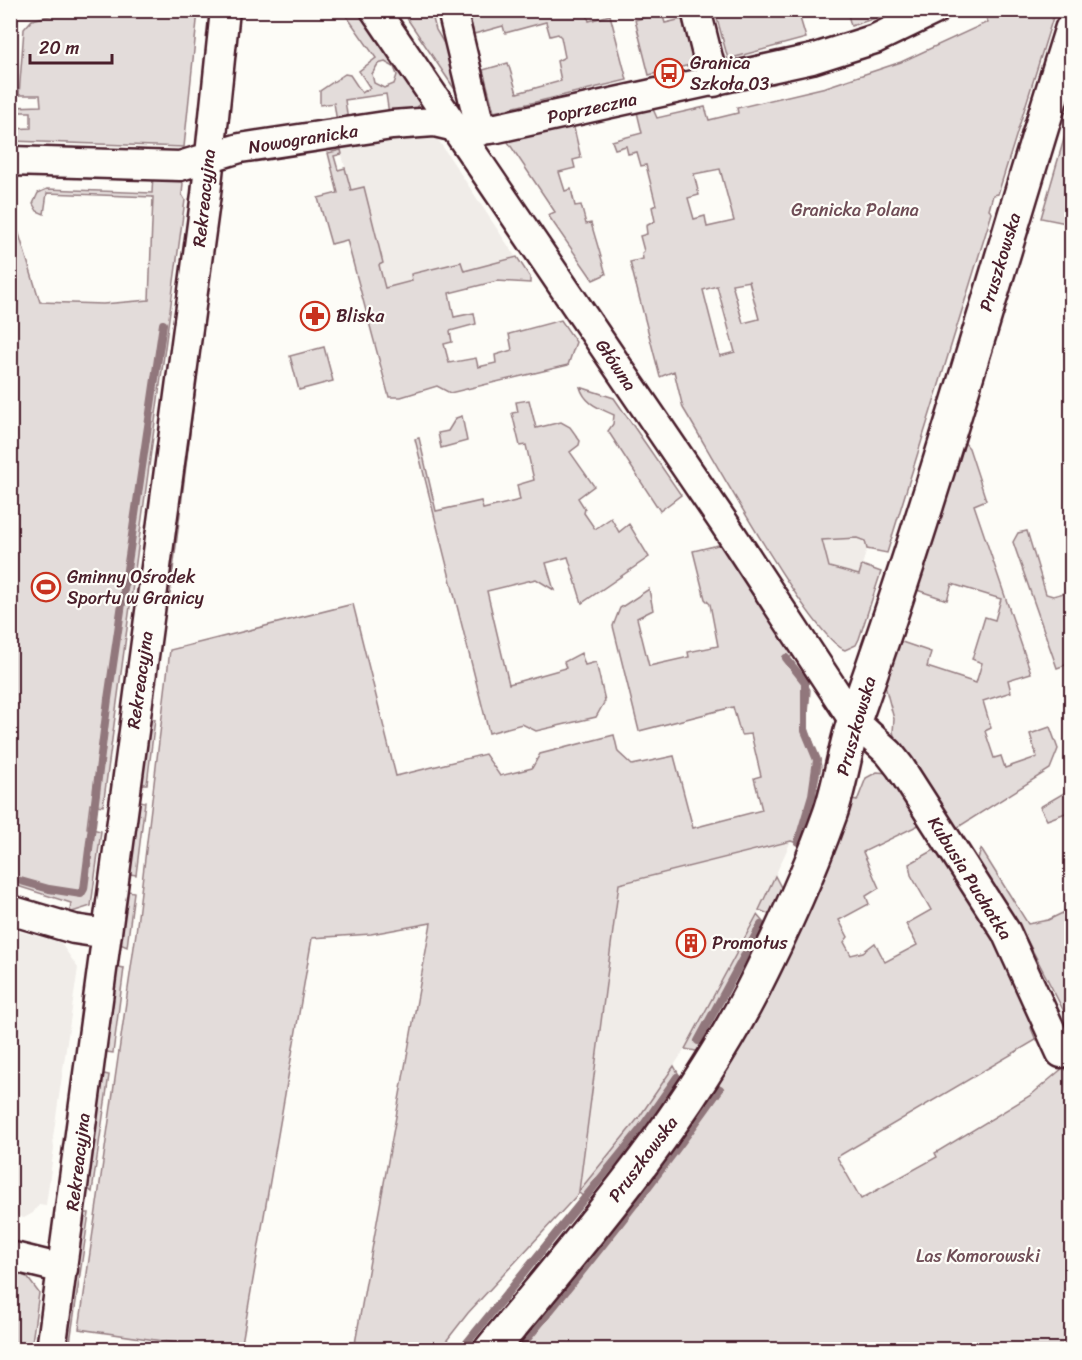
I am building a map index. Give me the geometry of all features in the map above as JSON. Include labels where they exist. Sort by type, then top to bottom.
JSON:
[{"type":"street","name":"Rekreacyjna","points":[[51,1350],[209,158],[225,10]]},
{"type":"street","name":"Główna","points":[[375,10],[467,129],[854,721]]},
{"type":"street","points":[[452,10],[467,129]]},
{"type":"street","points":[[696,10],[714,82]]},
{"type":"street","name":"Poprzeczna","points":[[467,129],[714,82],[812,59],[856,45],[935,10]]},
{"type":"street","name":"Pruszkowska","points":[[491,1350],[639,1167],[696,1086],[749,997],[791,910],[830,814],[854,721],[904,572],[1071,29]]},
{"type":"street","name":"Nowogranicka","points":[[10,160],[180,166],[240,148],[401,124],[434,122],[467,129]]},
{"type":"street","name":"Kubusia Puchatka","points":[[854,721],[889,753],[900,767],[1000,922],[1061,1053]]},
{"type":"street","points":[[10,910],[74,929],[106,934]]},
{"type":"street","points":[[10,1257],[63,1269]]},
{"type":"shaded area","points":[[431,129],[519,262],[377,296],[339,143]]},
{"type":"shaded area","points":[[857,538],[865,541],[867,549],[859,575],[829,567],[821,540]]},
{"type":"shaded area","points":[[791,841],[757,915],[685,1049],[640,1116],[579,1192],[619,884]]},
{"type":"shaded area","points":[[10,929],[60,942],[78,968],[53,1137],[54,1148],[46,1205],[39,1204],[33,1213],[24,1218],[10,1213]]},
{"type":"green space","points":[[847,10],[897,11],[851,26]]},
{"type":"green space","points":[[70,11],[116,11],[116,13],[124,12],[135,17],[134,11],[198,11],[184,147],[12,141],[12,129],[31,128],[31,112],[12,112],[12,107],[41,106],[40,95],[19,95],[24,29],[32,20]]},
{"type":"green space","points":[[343,11],[360,11],[421,101],[417,108],[389,114],[386,94],[345,100],[348,121],[337,122],[334,103],[320,105],[320,91],[345,74],[350,75],[362,93],[370,88],[359,71],[376,58]],"holes":[[[385,62],[394,67],[397,75],[394,84],[384,88],[374,83],[372,74],[378,64]]]},
{"type":"green space","points":[[402,11],[431,11],[436,30],[456,64],[468,109]]},
{"type":"green space","points":[[468,11],[586,11],[589,21],[610,15],[627,80],[494,112],[483,70],[508,63],[517,93],[561,81],[557,61],[565,57],[561,37],[558,34],[550,36],[546,22],[505,33],[503,26],[474,34]]},
{"type":"green space","points":[[715,11],[798,11],[806,38],[728,59]]},
{"type":"green space","name":"Granicka Polana","points":[[983,11],[1055,11],[998,194],[993,195],[989,210],[992,213],[887,553],[867,549],[865,541],[857,538],[822,540],[829,567],[859,575],[862,565],[881,572],[859,639],[856,645],[845,650],[829,638],[809,613],[761,540],[683,408],[674,371],[660,377],[630,262],[643,259],[644,251],[640,236],[647,234],[646,226],[655,221],[652,207],[656,205],[646,165],[641,166],[637,152],[628,154],[626,146],[615,149],[612,141],[642,133],[637,112],[653,109],[657,118],[705,107],[709,120],[738,113],[737,108],[826,87],[901,62],[988,22]],"holes":[[[720,169],[734,221],[707,227],[705,216],[694,219],[688,198],[699,195],[694,174]],[[749,281],[759,319],[743,323],[732,284]],[[717,286],[735,352],[720,356],[703,290]]]},
{"type":"green space","points":[[662,13],[665,23],[682,19],[694,64],[649,75],[635,20]]},
{"type":"green space","points":[[16,17],[13,87],[11,87],[11,19]]},
{"type":"green space","points":[[1071,115],[1072,224],[1041,218]]},
{"type":"green space","points":[[573,124],[581,158],[573,160],[575,168],[559,172],[565,191],[571,189],[575,206],[581,205],[586,224],[591,223],[606,274],[593,280],[548,215],[555,212],[506,139]]},
{"type":"green space","points":[[341,150],[342,154],[334,156],[338,170],[345,168],[351,190],[364,187],[383,263],[379,265],[385,288],[412,281],[411,274],[461,262],[464,271],[517,257],[530,277],[530,283],[497,281],[449,293],[454,317],[474,313],[476,324],[450,331],[452,342],[444,344],[449,363],[476,358],[478,367],[496,363],[495,355],[512,350],[509,334],[561,320],[576,342],[568,365],[450,393],[437,386],[401,397],[389,397],[347,240],[331,244],[318,198],[338,193],[328,153]]},
{"type":"green space","points":[[153,174],[175,175],[183,183],[182,195],[185,200],[103,806],[90,804],[87,828],[101,831],[91,906],[72,912],[70,911],[71,903],[11,884],[10,221],[15,221],[40,302],[103,304],[149,300],[153,197],[47,193],[44,214],[37,211],[33,204],[38,193],[47,189],[152,193]]},
{"type":"green space","points":[[324,347],[333,381],[299,390],[290,356]]},
{"type":"green space","points":[[580,387],[614,398],[681,495],[660,511],[608,431],[613,424],[614,415],[598,408],[585,398]]},
{"type":"green space","points":[[195,393],[170,594],[167,594],[163,589],[190,396]]},
{"type":"green space","points":[[529,400],[536,428],[561,422],[570,427],[580,441],[579,445],[570,452],[594,486],[578,498],[585,509],[584,513],[595,529],[611,518],[619,532],[629,524],[649,557],[582,603],[568,557],[546,563],[554,590],[536,579],[487,591],[509,684],[566,668],[564,662],[581,653],[585,665],[596,662],[605,701],[596,717],[536,731],[522,724],[489,733],[415,439],[419,438],[436,511],[481,501],[483,509],[520,500],[517,485],[534,480],[526,445],[520,446],[512,413],[518,412],[516,402]]},
{"type":"green space","points":[[462,416],[467,441],[441,448],[438,433],[448,431],[456,418]]},
{"type":"green space","points":[[964,442],[969,448],[986,500],[974,505],[1031,673],[1008,680],[1011,692],[983,701],[991,728],[985,731],[994,758],[1001,756],[1005,768],[1037,757],[1030,734],[1050,727],[1058,749],[1050,769],[952,831],[896,742],[893,732],[894,719],[885,686],[896,640],[931,652],[927,667],[976,683],[982,663],[972,659],[985,617],[995,620],[1001,599],[952,584],[947,600],[914,589]]},
{"type":"green space","points":[[1027,531],[1046,594],[1053,596],[1071,591],[1071,663],[1057,668],[1013,542],[1018,533]]},
{"type":"green space","points":[[722,544],[796,651],[789,659],[802,674],[810,690],[807,725],[821,766],[816,788],[824,791],[803,845],[791,841],[619,884],[579,1191],[640,1116],[674,1066],[683,1082],[592,1204],[579,1193],[468,1313],[440,1349],[354,1349],[431,923],[371,934],[312,938],[241,1349],[218,1349],[79,1329],[136,933],[170,650],[353,604],[396,776],[485,754],[500,776],[532,768],[540,754],[614,735],[618,752],[632,765],[674,756],[693,828],[762,810],[754,778],[761,776],[751,734],[741,735],[733,707],[639,731],[613,626],[620,608],[649,589],[653,610],[637,618],[649,666],[689,657],[688,652],[718,646],[710,604],[705,599],[693,551]]},
{"type":"green space","points":[[150,719],[155,719],[147,784],[142,784],[138,779],[145,723]]},
{"type":"green space","name":"Las Komorowski","points":[[877,772],[888,773],[921,824],[863,852],[879,888],[866,896],[869,904],[839,920],[848,937],[844,942],[851,955],[863,952],[875,943],[885,962],[917,945],[906,924],[931,910],[911,875],[909,864],[936,849],[998,947],[1034,1026],[1031,1028],[1036,1040],[837,1157],[861,1199],[937,1157],[935,1153],[1031,1095],[1064,1067],[1072,1078],[1071,1349],[506,1350],[621,1210],[849,799],[857,801],[866,778]]},
{"type":"green space","points":[[1069,790],[1071,811],[1047,820],[1040,807]]},
{"type":"green space","points":[[140,801],[145,802],[136,875],[130,874],[126,869],[134,805]]},
{"type":"green space","points":[[981,849],[1028,924],[1048,920],[1071,909],[1071,1025],[1026,938],[978,859]]},
{"type":"green space","points":[[775,876],[784,893],[773,916],[759,910]]},
{"type":"green space","points":[[128,891],[134,892],[127,947],[118,943],[122,895]]},
{"type":"green space","points":[[757,915],[768,928],[701,1052],[685,1049]]},
{"type":"green space","points":[[118,967],[124,968],[113,1053],[103,1048],[113,971]]},
{"type":"green space","points":[[104,1074],[109,1075],[92,1192],[85,1186],[99,1077]]},
{"type":"green space","points":[[89,1213],[69,1349],[64,1349],[81,1216]]},
{"type":"green space","points":[[11,1271],[27,1277],[39,1293],[31,1349],[11,1349]]},
{"type":"waterway","points":[[10,878],[49,889],[81,894],[84,889],[108,699],[163,324]]},
{"type":"waterway","points":[[786,658],[805,682],[805,731],[817,760],[812,795],[798,842]]},
{"type":"waterway","points":[[698,1041],[761,925]]},
{"type":"waterway","points":[[461,1350],[640,1130],[677,1077]]},
{"type":"waterway","points":[[518,1350],[622,1221],[720,1089]]},
{"type":"place","name":"Granica Szkoła 03","points":[[669,73]]},
{"type":"place","name":"Bliska","points":[[315,316]]},
{"type":"place","name":"Gminny Ośrodek Sportu w Granicy","points":[[46,587]]},
{"type":"place","name":"Promotus","points":[[691,943]]}]
